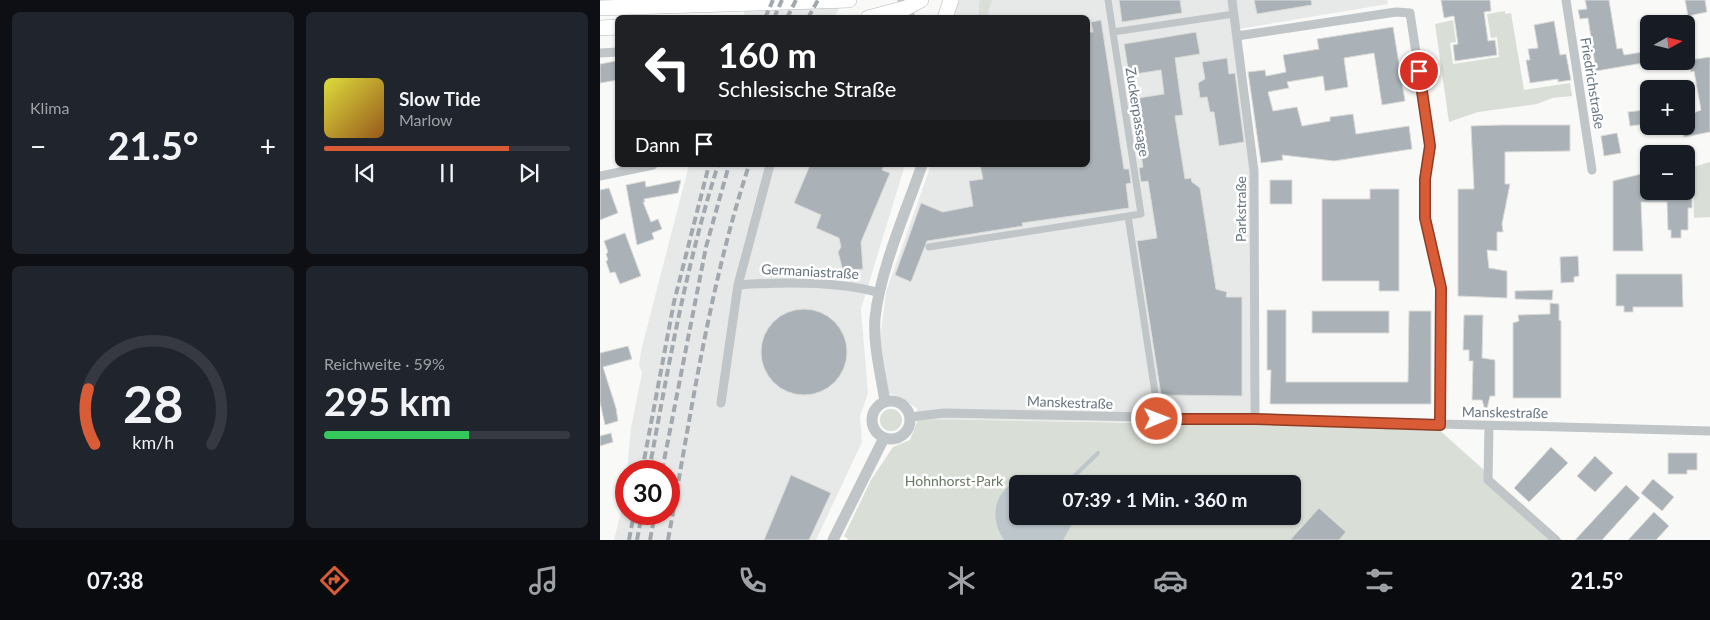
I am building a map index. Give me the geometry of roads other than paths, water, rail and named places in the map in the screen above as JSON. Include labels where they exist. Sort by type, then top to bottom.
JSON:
[{"type":"main road","points":[[600,8],[849,0]]},
{"type":"main road","points":[[880,15],[907,8],[920,0]]},
{"type":"main road","points":[[946,15],[951,0]]},
{"type":"main road","points":[[600,28],[615,27]]},
{"type":"street","name":"Zuckerpassage","points":[[1108,0],[1141,214],[1128,216]]},
{"type":"street","name":"Parkstraße","points":[[1232,0],[1254,171],[1255,419]]},
{"type":"street","name":"Friedrichstraße","points":[[1566,0],[1592,170]]},
{"type":"street","points":[[1237,36],[1396,12],[1410,13],[1430,146],[1425,179],[1425,218],[1441,288],[1440,425]]},
{"type":"street","points":[[1113,32],[1234,14]]},
{"type":"street","points":[[600,53],[615,52]]},
{"type":"street","points":[[600,176],[643,167]]},
{"type":"street","name":"Germaniastraße","points":[[721,403],[738,285],[769,167]]},
{"type":"street","points":[[885,402],[875,336],[875,320],[880,294],[921,167]]},
{"type":"street","points":[[929,247],[1128,216],[1157,406]]},
{"type":"street","name":"Germaniastraße","points":[[738,285],[763,283],[836,285],[864,288],[880,294]]},
{"type":"street","points":[[885,402],[899,403],[908,411],[910,416],[909,428],[898,438],[884,438],[876,432],[872,420],[875,409],[885,402]]},
{"type":"street","name":"Manskestraße","points":[[910,416],[944,413],[1710,431]]},
{"type":"street","points":[[1489,426],[1488,480],[1556,540]]},
{"type":"street","points":[[833,540],[884,438]]},
{"type":"waterway","points":[[1075,475],[1098,453]]},
{"type":"railway","points":[[766,15],[773,0]]},
{"type":"railway","points":[[775,15],[782,0]]},
{"type":"railway","points":[[788,15],[796,0]]},
{"type":"railway","points":[[810,15],[818,0]]},
{"type":"railway","points":[[644,460],[674,302],[708,167]]},
{"type":"railway","points":[[651,460],[687,279],[717,167]]},
{"type":"railway","points":[[664,460],[706,247],[728,167]]},
{"type":"railway","points":[[668,540],[712,304],[735,211],[748,167]]},
{"type":"railway","points":[[629,540],[632,525]]},
{"type":"railway","points":[[637,540],[640,525]]},
{"type":"railway","points":[[650,540],[653,525]]},
{"type":"park label","name":"Hohnhorst-Park","points":[[954,480]]}]
